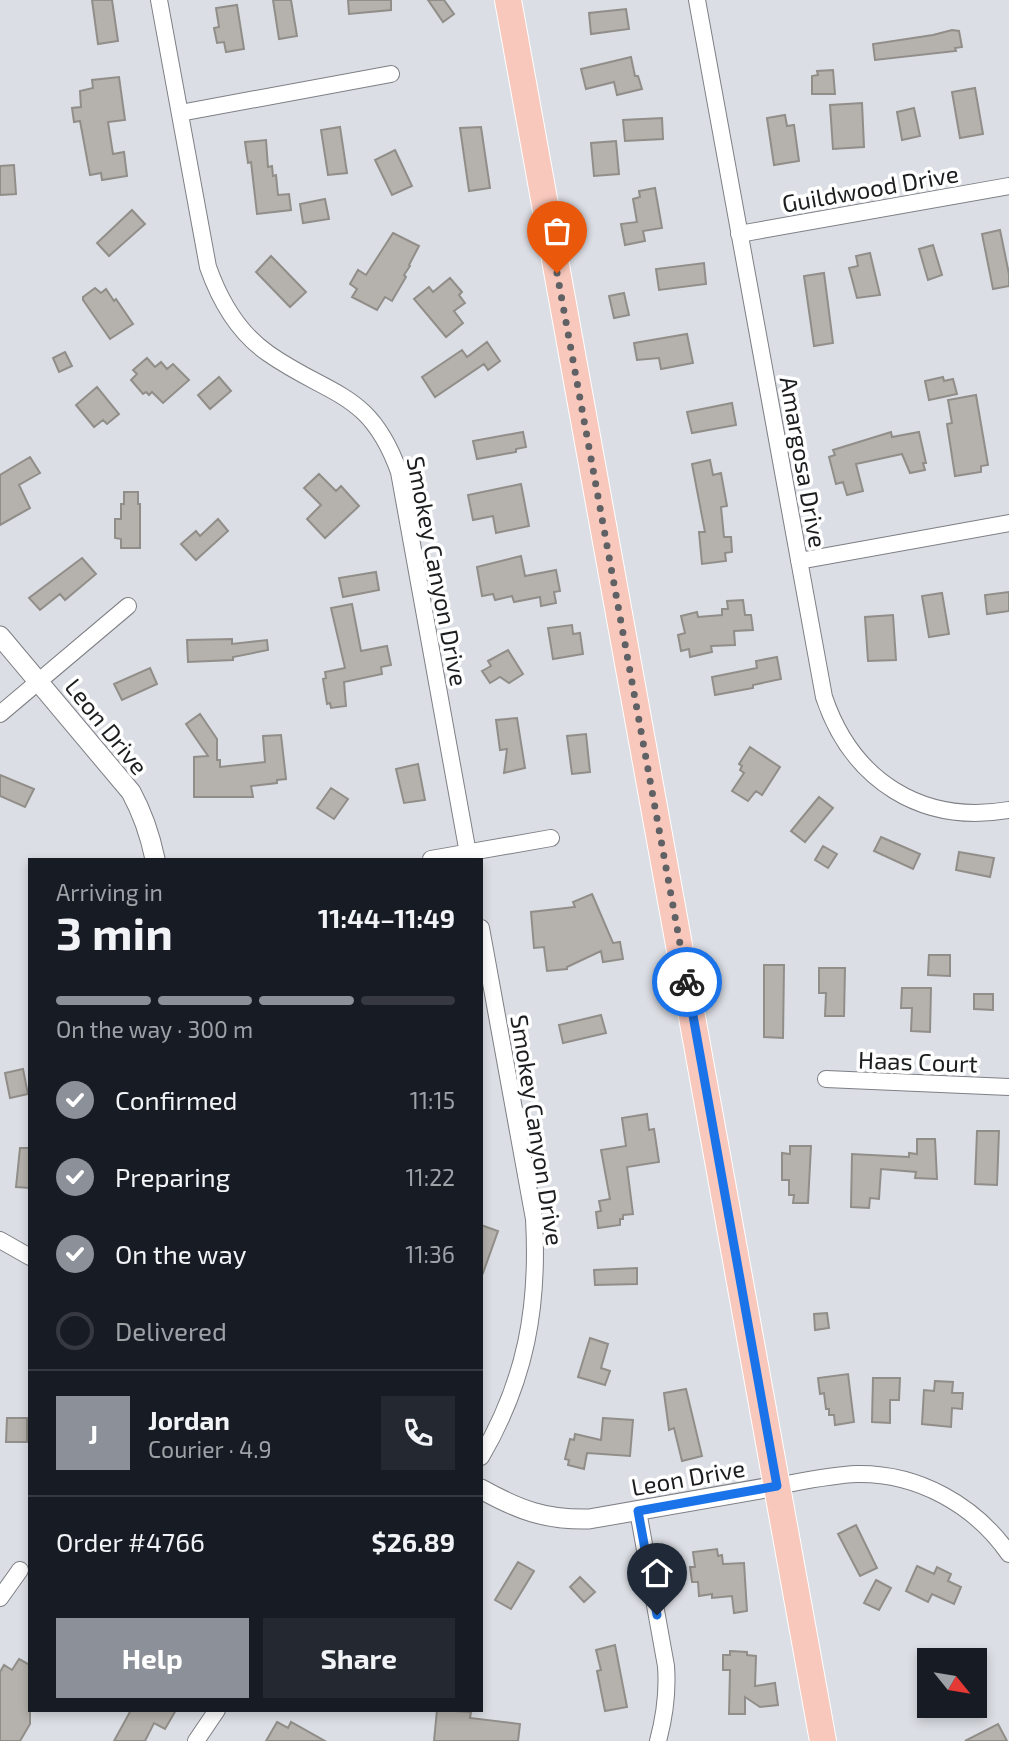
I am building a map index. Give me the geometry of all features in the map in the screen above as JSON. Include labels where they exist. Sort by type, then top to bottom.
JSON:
[{"type":"main road","points":[[508,0],[823,1741]]},
{"type":"street","name":"Smokey Canyon Drive","points":[[159,0],[208,267],[216,290],[229,313],[247,335],[267,353],[347,397],[365,412],[392,451],[399,472],[468,856]]},
{"type":"street","name":"Amargosa Drive","points":[[697,0],[824,697],[831,719],[842,740],[859,762],[890,788],[925,805],[952,812],[1009,810]]},
{"type":"street","points":[[180,113],[391,74]]},
{"type":"street","name":"Guildwood Drive","points":[[740,234],[1009,186]]},
{"type":"street","points":[[799,561],[1009,523]]},
{"type":"street","points":[[0,714],[128,606]]},
{"type":"street","name":"Leon Drive","points":[[0,636],[131,792],[146,825],[155,858]]},
{"type":"street","points":[[443,858],[468,856],[551,838]]},
{"type":"street","name":"Smokey Canyon Drive","points":[[483,939],[534,1219],[536,1258],[533,1307],[521,1368],[508,1406],[483,1453]]},
{"type":"street","name":"Haas Court","points":[[826,1079],[1009,1087]]},
{"type":"street","points":[[0,1240],[28,1256]]},
{"type":"street","name":"Leon Drive","points":[[483,1490],[538,1516],[564,1520],[638,1511],[832,1476],[887,1476],[916,1483],[967,1509],[1008,1549]]},
{"type":"street","points":[[638,1511],[666,1666],[668,1692],[665,1718],[658,1741]]},
{"type":"street","points":[[0,1598],[20,1570]]},
{"type":"street","points":[[196,1741],[216,1712]]},
{"type":"building","points":[[92,0],[112,0],[118,41],[98,44]]},
{"type":"building","points":[[273,0],[291,0],[297,36],[279,39]]},
{"type":"building","points":[[348,0],[391,0],[391,10],[349,14]]},
{"type":"building","points":[[428,0],[444,0],[454,14],[443,22]]},
{"type":"building","points":[[237,5],[244,49],[226,52],[224,42],[217,43],[214,28],[219,27],[216,8]]},
{"type":"building","points":[[626,9],[629,29],[591,34],[589,13]]},
{"type":"building","points":[[959,31],[962,47],[955,48],[956,51],[875,60],[873,44]]},
{"type":"building","points":[[631,57],[635,76],[638,76],[642,89],[617,95],[614,82],[586,89],[581,69]]},
{"type":"building","points":[[833,70],[835,94],[812,94],[812,76],[818,75],[817,71]]},
{"type":"building","points":[[119,77],[125,120],[108,122],[113,154],[124,152],[127,176],[102,180],[101,173],[90,175],[80,121],[74,122],[72,108],[81,107],[80,91],[93,88],[92,80]]},
{"type":"building","points":[[975,88],[983,134],[960,138],[952,92]]},
{"type":"building","points":[[862,103],[864,147],[833,149],[830,105]]},
{"type":"building","points":[[914,108],[920,136],[902,140],[897,112]]},
{"type":"building","points":[[785,115],[787,126],[794,125],[799,161],[774,165],[767,118]]},
{"type":"building","points":[[662,118],[663,139],[625,141],[623,120]]},
{"type":"building","points":[[340,127],[347,173],[328,175],[321,130]]},
{"type":"building","points":[[481,127],[490,188],[469,191],[460,128]]},
{"type":"building","points":[[266,140],[268,167],[272,166],[273,176],[276,175],[278,195],[289,194],[291,210],[257,214],[251,162],[248,163],[245,142]]},
{"type":"building","points":[[616,141],[619,174],[594,176],[591,143]]},
{"type":"building","points":[[395,150],[412,186],[392,195],[375,160]]},
{"type":"building","points":[[14,165],[16,194],[0,195],[0,166]]},
{"type":"building","points":[[655,188],[662,228],[643,231],[645,241],[625,245],[621,224],[637,222],[633,199],[640,197],[639,191]]},
{"type":"building","points":[[325,199],[329,219],[303,223],[300,204]]},
{"type":"building","points":[[132,210],[145,224],[109,256],[97,243]]},
{"type":"building","points":[[1000,230],[1009,286],[993,289],[982,234]]},
{"type":"building","points":[[393,233],[419,246],[392,301],[385,297],[377,310],[352,297],[357,289],[350,284],[358,270],[366,275]]},
{"type":"building","points":[[933,245],[942,275],[928,280],[919,249]]},
{"type":"building","points":[[870,253],[880,295],[857,298],[849,268],[858,266],[856,256]]},
{"type":"building","points":[[271,256],[306,292],[290,307],[256,272]]},
{"type":"building","points":[[704,263],[706,284],[659,290],[656,269]]},
{"type":"building","points":[[824,273],[833,343],[814,346],[804,276]]},
{"type":"building","points":[[450,278],[462,292],[459,295],[465,303],[454,311],[463,323],[446,337],[414,299],[429,287],[433,292]]},
{"type":"building","points":[[95,288],[101,293],[106,289],[133,324],[110,339],[83,300],[83,297]]},
{"type":"building","points":[[624,293],[629,315],[614,318],[609,296]]},
{"type":"building","points":[[687,334],[693,363],[661,369],[659,358],[637,360],[634,343]]},
{"type":"building","points":[[487,342],[500,361],[488,370],[484,364],[435,397],[422,377],[462,350],[467,357]]},
{"type":"building","points":[[65,352],[72,366],[59,372],[53,358]]},
{"type":"building","points":[[147,358],[155,367],[161,362],[167,369],[173,364],[189,380],[163,403],[152,392],[149,395],[146,392],[143,394],[131,380],[137,374],[133,370]]},
{"type":"building","points":[[219,377],[231,391],[210,409],[198,395]]},
{"type":"building","points":[[943,377],[944,381],[953,379],[957,394],[929,400],[925,381]]},
{"type":"building","points":[[97,387],[119,414],[107,424],[103,420],[94,427],[76,405]]},
{"type":"building","points":[[976,395],[988,465],[981,466],[981,472],[955,476],[947,424],[952,423],[948,400]]},
{"type":"building","points":[[732,403],[736,425],[692,433],[687,412]]},
{"type":"building","points":[[523,432],[526,447],[516,449],[516,452],[477,459],[473,441]]},
{"type":"building","points":[[891,432],[892,437],[919,432],[925,470],[910,473],[902,454],[856,464],[863,491],[847,495],[843,482],[836,484],[829,457],[835,455],[833,450]]},
{"type":"building","points":[[30,457],[40,473],[19,485],[30,508],[0,525],[0,475]]},
{"type":"building","points":[[710,460],[713,475],[721,473],[727,506],[721,507],[724,537],[731,537],[732,552],[725,553],[726,561],[702,564],[699,532],[705,532],[692,464]]},
{"type":"building","points":[[319,474],[336,491],[341,486],[359,506],[325,538],[307,519],[321,505],[304,488]]},
{"type":"building","points":[[521,484],[529,526],[496,533],[493,516],[473,520],[468,495]]},
{"type":"building","points":[[124,492],[138,492],[140,548],[121,548],[121,539],[115,538],[115,519],[121,519]]},
{"type":"building","points":[[218,519],[228,531],[196,560],[181,544],[196,531],[200,536]]},
{"type":"building","points":[[521,556],[525,576],[556,570],[560,591],[554,592],[556,603],[541,606],[540,597],[514,602],[512,596],[495,600],[493,594],[482,596],[477,567]]},
{"type":"building","points":[[82,558],[96,574],[65,600],[60,594],[40,610],[29,598]]},
{"type":"building","points":[[376,572],[379,590],[343,597],[339,578]]},
{"type":"building","points":[[1009,592],[1009,611],[987,614],[985,595]]},
{"type":"building","points":[[942,593],[949,634],[929,637],[922,596]]},
{"type":"building","points":[[743,600],[745,615],[751,615],[753,630],[734,631],[735,645],[711,646],[712,652],[690,657],[689,649],[681,651],[678,635],[685,633],[681,616],[697,612],[698,617],[722,615],[722,609],[728,609],[727,601]]},
{"type":"building","points":[[352,604],[361,651],[387,646],[391,665],[381,667],[382,674],[344,682],[346,706],[331,708],[330,703],[327,704],[323,679],[326,678],[325,672],[345,668],[331,608]]},
{"type":"building","points":[[893,615],[896,660],[868,661],[865,617]]},
{"type":"building","points":[[572,625],[573,634],[580,633],[583,654],[553,659],[548,628]]},
{"type":"building","points":[[232,639],[232,644],[267,640],[268,650],[233,657],[233,660],[188,662],[187,640]]},
{"type":"building","points":[[508,650],[523,674],[509,683],[500,677],[490,683],[482,671],[491,666],[488,661]]},
{"type":"building","points":[[777,657],[781,679],[753,685],[753,688],[715,695],[712,677],[757,668],[756,661]]},
{"type":"building","points":[[150,668],[157,684],[122,700],[114,684]]},
{"type":"building","points":[[200,714],[217,739],[217,760],[220,760],[220,767],[265,762],[263,736],[281,735],[286,779],[277,780],[277,783],[251,786],[253,797],[194,797],[194,757],[208,756],[186,724]]},
{"type":"building","points":[[517,718],[525,768],[504,773],[507,749],[500,750],[496,720]]},
{"type":"building","points":[[586,734],[590,772],[572,774],[567,736]]},
{"type":"building","points":[[750,747],[780,767],[762,795],[756,791],[748,801],[732,791],[744,773],[739,764]]},
{"type":"building","points":[[418,764],[425,800],[404,803],[396,769]]},
{"type":"building","points":[[0,775],[34,789],[25,807],[0,796]]},
{"type":"building","points":[[331,788],[348,799],[334,819],[317,808]]},
{"type":"building","points":[[819,797],[833,808],[805,842],[791,831]]},
{"type":"building","points":[[881,837],[920,854],[913,869],[874,851]]},
{"type":"building","points":[[823,846],[837,854],[828,868],[815,860]]},
{"type":"building","points":[[959,852],[994,858],[990,877],[956,870]]},
{"type":"building","points":[[592,894],[613,943],[620,942],[623,959],[603,962],[601,951],[567,969],[547,971],[544,947],[534,948],[531,912],[575,907],[573,902]]},
{"type":"building","points":[[929,955],[950,955],[950,976],[928,975]]},
{"type":"building","points":[[764,965],[784,965],[783,1038],[764,1037]]},
{"type":"building","points":[[819,968],[845,968],[844,1016],[825,1016],[826,993],[819,993]]},
{"type":"building","points":[[902,988],[931,988],[930,1032],[911,1031],[912,1008],[901,1008]]},
{"type":"building","points":[[974,994],[993,994],[993,1010],[974,1009]]},
{"type":"building","points":[[601,1015],[606,1033],[563,1043],[559,1025]]},
{"type":"building","points":[[23,1069],[28,1094],[10,1098],[5,1073]]},
{"type":"building","points":[[647,1114],[649,1130],[654,1129],[659,1162],[627,1167],[633,1214],[623,1215],[620,1225],[598,1228],[596,1212],[601,1211],[599,1201],[610,1199],[601,1150],[626,1146],[622,1118]]},
{"type":"building","points":[[977,1131],[999,1131],[997,1185],[975,1184]]},
{"type":"building","points":[[917,1139],[935,1139],[937,1179],[915,1178],[916,1172],[881,1169],[879,1199],[870,1198],[869,1208],[851,1207],[852,1154],[909,1157],[909,1153],[917,1154]]},
{"type":"building","points":[[790,1146],[811,1146],[808,1203],[793,1203],[794,1195],[789,1195],[789,1180],[782,1180],[782,1153],[790,1154]]},
{"type":"building","points":[[20,1148],[28,1148],[28,1188],[16,1187]]},
{"type":"building","points":[[483,1226],[498,1231],[483,1273]]},
{"type":"building","points":[[637,1268],[637,1284],[595,1285],[594,1270]]},
{"type":"building","points":[[827,1313],[829,1328],[815,1330],[814,1314]]},
{"type":"building","points":[[590,1338],[608,1344],[601,1368],[610,1371],[605,1385],[578,1377]]},
{"type":"building","points":[[848,1374],[854,1422],[835,1425],[834,1415],[829,1415],[829,1409],[826,1409],[824,1393],[820,1394],[818,1378]]},
{"type":"building","points":[[873,1378],[900,1378],[899,1400],[890,1400],[890,1423],[872,1422]]},
{"type":"building","points":[[935,1381],[953,1382],[952,1393],[963,1393],[962,1409],[952,1408],[951,1427],[922,1424],[924,1390],[934,1391]]},
{"type":"building","points":[[686,1389],[702,1456],[682,1461],[674,1428],[669,1430],[664,1393]]},
{"type":"building","points":[[7,1418],[27,1418],[27,1442],[6,1442]]},
{"type":"building","points":[[603,1418],[633,1420],[630,1456],[587,1453],[584,1469],[568,1465],[569,1460],[565,1459],[570,1439],[574,1440],[575,1434],[601,1440]]},
{"type":"building","points":[[856,1525],[877,1568],[860,1576],[838,1534]]},
{"type":"building","points":[[717,1549],[718,1556],[722,1555],[723,1564],[744,1563],[747,1611],[734,1613],[732,1596],[699,1596],[698,1582],[692,1582],[690,1567],[695,1567],[693,1552]]},
{"type":"building","points":[[518,1562],[534,1571],[511,1609],[495,1600]]},
{"type":"building","points":[[917,1566],[934,1574],[937,1567],[951,1574],[948,1581],[961,1587],[954,1604],[932,1594],[928,1602],[906,1591]]},
{"type":"building","points":[[580,1577],[595,1592],[584,1602],[570,1587]]},
{"type":"building","points":[[876,1580],[891,1588],[879,1610],[864,1603]]},
{"type":"building","points":[[615,1645],[627,1707],[605,1711],[596,1650]]},
{"type":"building","points":[[730,1651],[747,1652],[747,1655],[756,1656],[755,1686],[775,1683],[778,1705],[760,1707],[745,1697],[745,1714],[729,1714],[730,1670],[723,1670],[723,1655],[730,1655]]},
{"type":"building","points":[[19,1659],[28,1664],[30,1724],[20,1741],[0,1741],[0,1672],[4,1665],[12,1670]]},
{"type":"building","points":[[130,1712],[175,1712],[165,1729],[154,1723],[145,1741],[114,1741]]},
{"type":"building","points":[[437,1712],[471,1712],[470,1718],[520,1724],[518,1741],[434,1741]]},
{"type":"building","points":[[277,1722],[288,1728],[291,1722],[325,1741],[266,1741]]},
{"type":"building","points":[[998,1724],[1007,1741],[965,1741]]},
{"type":"way so far","points":[[557,273],[687,982]]},
{"type":"route","points":[[657,1615],[638,1511],[777,1486],[687,982]]}]
